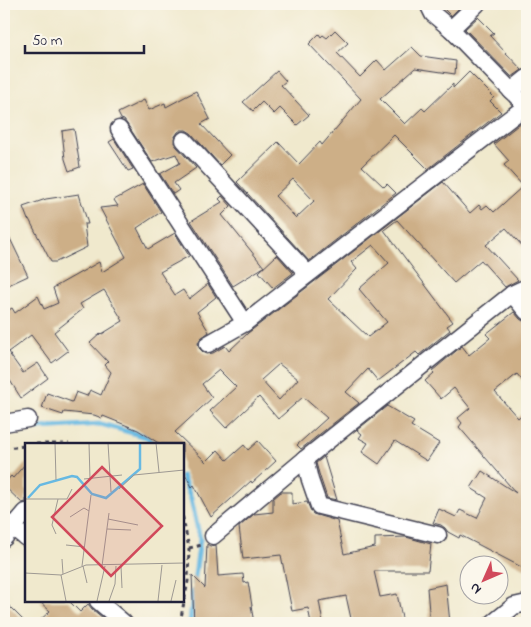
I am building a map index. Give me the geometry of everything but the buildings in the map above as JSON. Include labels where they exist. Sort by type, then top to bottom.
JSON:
[{"type":"street","points":[[208,344],[246,323],[527,106],[451,29],[433,14],[428,4]]},
{"type":"street","points":[[451,29],[477,4]]},
{"type":"street","points":[[511,91],[527,78]]},
{"type":"street","points":[[119,129],[246,323]]},
{"type":"street","points":[[184,140],[308,274]]},
{"type":"street","points":[[208,540],[305,459],[520,290],[527,312]]},
{"type":"street","points":[[4,423],[28,419]]},
{"type":"street","points":[[305,459],[319,506],[438,535]]},
{"type":"street","points":[[25,513],[7,528],[25,537]]},
{"type":"street","points":[[99,602],[124,623]]},
{"type":"street","points":[[493,623],[514,606],[527,603]]},
{"type":"path","points":[[4,448],[25,446]]},
{"type":"path","points":[[180,623],[188,581],[190,548],[184,522]]},
{"type":"path","points":[[190,548],[208,540]]},
{"type":"waterway","points":[[4,432],[101,424],[147,437],[153,443]]},
{"type":"waterway","points":[[184,481],[191,499],[200,539],[194,583]]},
{"type":"waterway","points":[[190,623],[193,591]]}]
